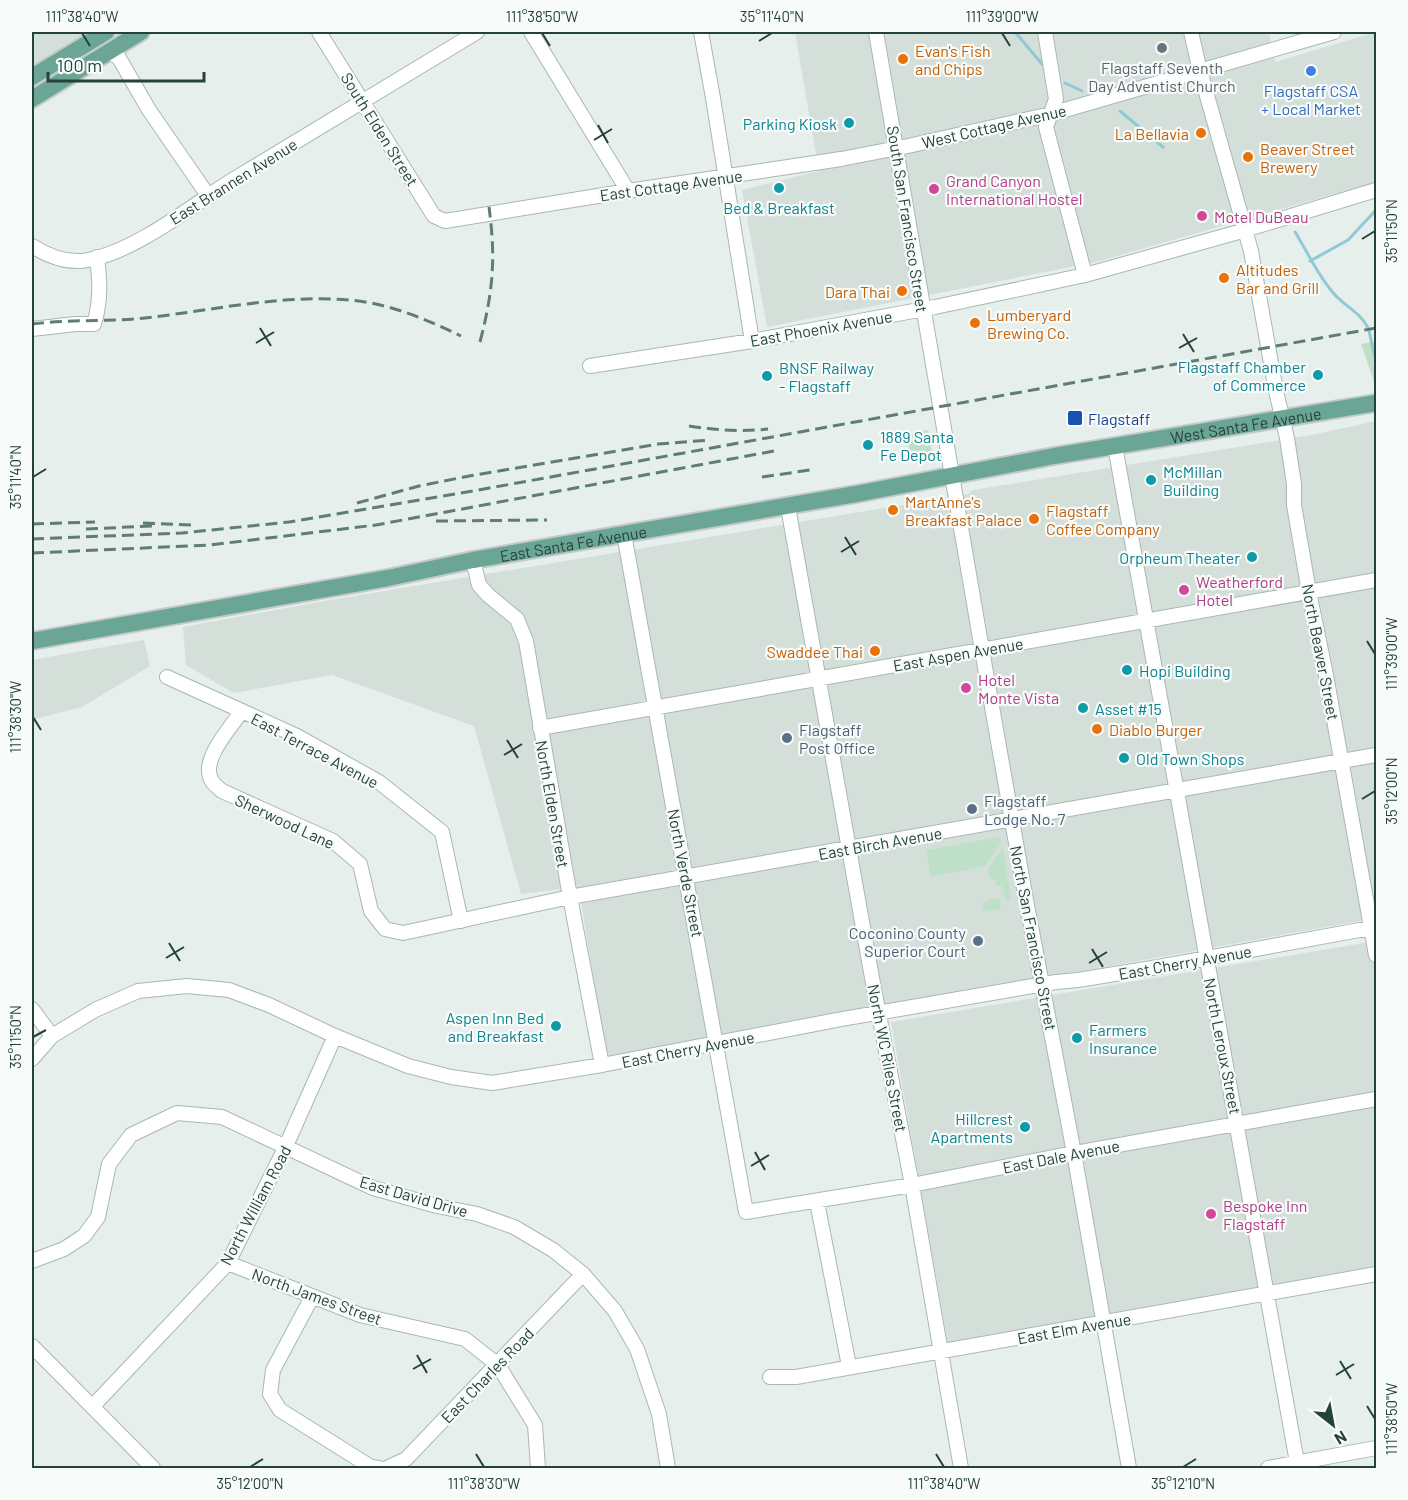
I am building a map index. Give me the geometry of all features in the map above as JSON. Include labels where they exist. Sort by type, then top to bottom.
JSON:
[{"type":"main road","points":[[32,77],[102,32],[114,55]]},
{"type":"main road","points":[[32,99],[114,55],[123,36],[141,32]]},
{"type":"main road","name":"West Santa Fe Avenue","points":[[1115,446],[1377,403]]},
{"type":"main road","name":"East Santa Fe Avenue","points":[[32,641],[388,578],[474,560],[788,507],[1115,446]]},
{"type":"street","name":"South Elden Street","points":[[319,32],[434,216],[445,221]]},
{"type":"street","name":"East Brannen Avenue","points":[[32,246],[50,256],[68,260],[87,260],[125,246],[183,214],[228,183],[477,32]]},
{"type":"street","points":[[531,32],[628,191]]},
{"type":"street","points":[[700,32],[713,98],[752,341]]},
{"type":"street","name":"South San Francisco Street","points":[[876,32],[939,407]]},
{"type":"street","points":[[1045,32],[1056,99],[1046,127],[1085,275]]},
{"type":"street","name":"North Beaver Street","points":[[1191,32],[1246,230],[1293,471],[1294,505],[1309,592],[1374,928],[1377,955]]},
{"type":"street","name":"West Cottage Avenue","points":[[896,148],[1052,114],[1334,32]]},
{"type":"street","points":[[114,55],[209,197]]},
{"type":"street","name":"East Cottage Avenue","points":[[445,221],[841,159],[896,148]]},
{"type":"street","name":"East Phoenix Avenue","points":[[590,366],[752,341],[1085,275],[1377,190]]},
{"type":"street","points":[[32,329],[94,324],[101,282],[97,257]]},
{"type":"street","name":"North San Francisco Street","points":[[939,407],[1129,1468]]},
{"type":"street","name":"North Leroux Street","points":[[1115,446],[1297,1466]]},
{"type":"street","name":"North WC Riles Street","points":[[788,507],[848,849],[912,1185],[961,1468]]},
{"type":"street","name":"North Verde Street","points":[[624,534],[688,878],[746,1212]]},
{"type":"street","name":"North Elden Street","points":[[474,560],[479,585],[517,619],[529,657],[570,897],[602,1065]]},
{"type":"street","name":"East Aspen Avenue","points":[[540,728],[1377,580]]},
{"type":"street","name":"East Terrace Avenue","points":[[167,677],[297,736],[379,783],[442,832],[461,921]]},
{"type":"street","name":"Sherwood Lane","points":[[242,711],[210,759],[208,771],[212,782],[222,791],[333,841],[360,864],[371,911],[385,929],[403,933],[461,921]]},
{"type":"street","name":"East Birch Avenue","points":[[461,921],[570,897],[1377,755]]},
{"type":"street","name":"East Cherry Avenue","points":[[32,1059],[52,1036],[95,1010],[138,991],[187,986],[229,990],[269,1005],[335,1036],[408,1066],[451,1077],[492,1083],[602,1065],[1041,984],[1078,980],[1374,928]]},
{"type":"street","points":[[32,1009],[52,1036]]},
{"type":"street","name":"North William Road","points":[[93,1406],[228,1263],[285,1148],[335,1036]]},
{"type":"street","name":"East Dale Avenue","points":[[746,1212],[912,1185],[1074,1153],[1377,1099]]},
{"type":"street","name":"East David Drive","points":[[32,1261],[64,1248],[84,1236],[98,1217],[110,1164],[131,1135],[177,1113],[222,1117],[373,1188],[437,1206],[477,1214],[514,1227],[553,1250],[583,1274],[615,1311],[637,1348],[659,1414],[668,1468]]},
{"type":"street","points":[[817,1202],[849,1366]]},
{"type":"street","name":"North James Street","points":[[228,1263],[360,1315],[465,1340],[498,1365],[535,1425],[538,1468]]},
{"type":"street","name":"East Charles Road","points":[[387,1468],[406,1459],[583,1274]]},
{"type":"street","name":"East Elm Avenue","points":[[770,1377],[796,1377],[1377,1274]]},
{"type":"street","points":[[312,1297],[273,1370],[270,1394],[280,1410],[371,1467],[379,1468]]},
{"type":"street","points":[[32,1346],[153,1468]]},
{"type":"street","points":[[1269,1468],[1297,1466],[1377,1448]]},
{"type":"shaded area","points":[[32,32],[94,32],[32,69]]},
{"type":"shaded area","points":[[795,32],[1269,32],[1275,62],[1376,32],[1376,182],[1096,262],[767,327],[742,190],[819,171]]},
{"type":"shaded area","points":[[1376,421],[1376,918],[605,1057],[579,887],[521,894],[474,726],[332,675],[234,693],[186,665],[183,627],[330,600],[968,494],[973,490],[1312,435]]},
{"type":"shaded area","points":[[144,640],[150,666],[82,707],[32,720],[32,660]]},
{"type":"shaded area","points":[[1376,941],[1376,1266],[948,1344],[891,1022]]},
{"type":"green space","points":[[1376,341],[1376,384],[1375,385],[1361,344]]},
{"type":"green space","points":[[928,430],[933,455],[930,458],[909,462],[907,435]]},
{"type":"green space","points":[[1000,837],[1001,843],[985,866],[931,877],[926,850]]},
{"type":"green space","points":[[1003,847],[1011,900],[1006,901],[1002,886],[996,886],[995,879],[990,879],[988,869]]},
{"type":"green space","points":[[999,898],[1001,909],[984,912],[982,902]]},
{"type":"waterway","points":[[1015,32],[1042,64]]},
{"type":"waterway","points":[[1065,83],[1082,91]]},
{"type":"waterway","points":[[1120,111],[1163,147]]},
{"type":"waterway","points":[[1310,261],[1348,240],[1376,210]]},
{"type":"waterway","points":[[1295,232],[1329,287],[1365,323],[1376,359]]},
{"type":"railway","points":[[480,342],[492,275],[489,207]]},
{"type":"railway","points":[[32,324],[145,318],[258,303],[315,299],[344,300],[383,306],[417,316],[461,336]]},
{"type":"railway","points":[[32,539],[182,533],[289,522],[1376,328]]},
{"type":"railway","points":[[689,426],[728,430],[768,429]]},
{"type":"railway","points":[[357,503],[419,486],[469,476],[658,444],[711,440]]},
{"type":"railway","points":[[32,553],[210,545],[376,525],[774,451]]},
{"type":"railway","points":[[762,477],[810,470]]},
{"type":"railway","points":[[436,521],[547,520]]},
{"type":"railway","points":[[32,524],[95,522]]},
{"type":"railway","points":[[143,523],[194,525]]},
{"type":"railway","points":[[86,529],[152,526]]},
{"type":"place","name":"Flagstaff Seventh Day Adventist Church","points":[[1162,48]]},
{"type":"place","name":"Evan's Fish and Chips","points":[[903,59]]},
{"type":"place","name":"Flagstaff CSA + Local Market","points":[[1311,71]]},
{"type":"place","name":"Parking Kiosk","points":[[849,123]]},
{"type":"place","name":"La Bellavia","points":[[1201,133]]},
{"type":"place","name":"Beaver Street Brewery","points":[[1248,157]]},
{"type":"place","name":"Bed & Breakfast","points":[[779,188]]},
{"type":"place","name":"Grand Canyon International Hostel","points":[[934,189]]},
{"type":"place","name":"Motel DuBeau","points":[[1202,216]]},
{"type":"place","name":"Altitudes Bar and Grill","points":[[1224,278]]},
{"type":"place","name":"Dara Thai","points":[[902,291]]},
{"type":"place","name":"Lumberyard Brewing Co.","points":[[975,323]]},
{"type":"place","name":"Flagstaff Chamber of Commerce","points":[[1318,375]]},
{"type":"place","name":"BNSF Railway - Flagstaff","points":[[767,376]]},
{"type":"place","name":"Flagstaff","points":[[1075,418]]},
{"type":"place","name":"1889 Santa Fe Depot","points":[[868,445]]},
{"type":"place","name":"McMillan Building","points":[[1151,480]]},
{"type":"place","name":"MartAnne's Breakfast Palace","points":[[893,510]]},
{"type":"place","name":"Flagstaff Coffee Company","points":[[1034,519]]},
{"type":"place","name":"Orpheum Theater","points":[[1252,557]]},
{"type":"place","name":"Weatherford Hotel","points":[[1184,590]]},
{"type":"place","name":"Swaddee Thai","points":[[875,651]]},
{"type":"place","name":"Hopi Building","points":[[1127,670]]},
{"type":"place","name":"Hotel Monte Vista","points":[[966,688]]},
{"type":"place","name":"Asset #15","points":[[1083,708]]},
{"type":"place","name":"Diablo Burger","points":[[1097,729]]},
{"type":"place","name":"Flagstaff Post Office","points":[[787,738]]},
{"type":"place","name":"Old Town Shops","points":[[1124,758]]},
{"type":"place","name":"Flagstaff Lodge No. 7","points":[[972,809]]},
{"type":"place","name":"Coconino County Superior Court","points":[[978,941]]},
{"type":"place","name":"Aspen Inn Bed and Breakfast","points":[[556,1026]]},
{"type":"place","name":"Farmers Insurance","points":[[1077,1038]]},
{"type":"place","name":"Hillcrest Apartments","points":[[1025,1127]]},
{"type":"place","name":"Bespoke Inn Flagstaff","points":[[1211,1214]]}]
